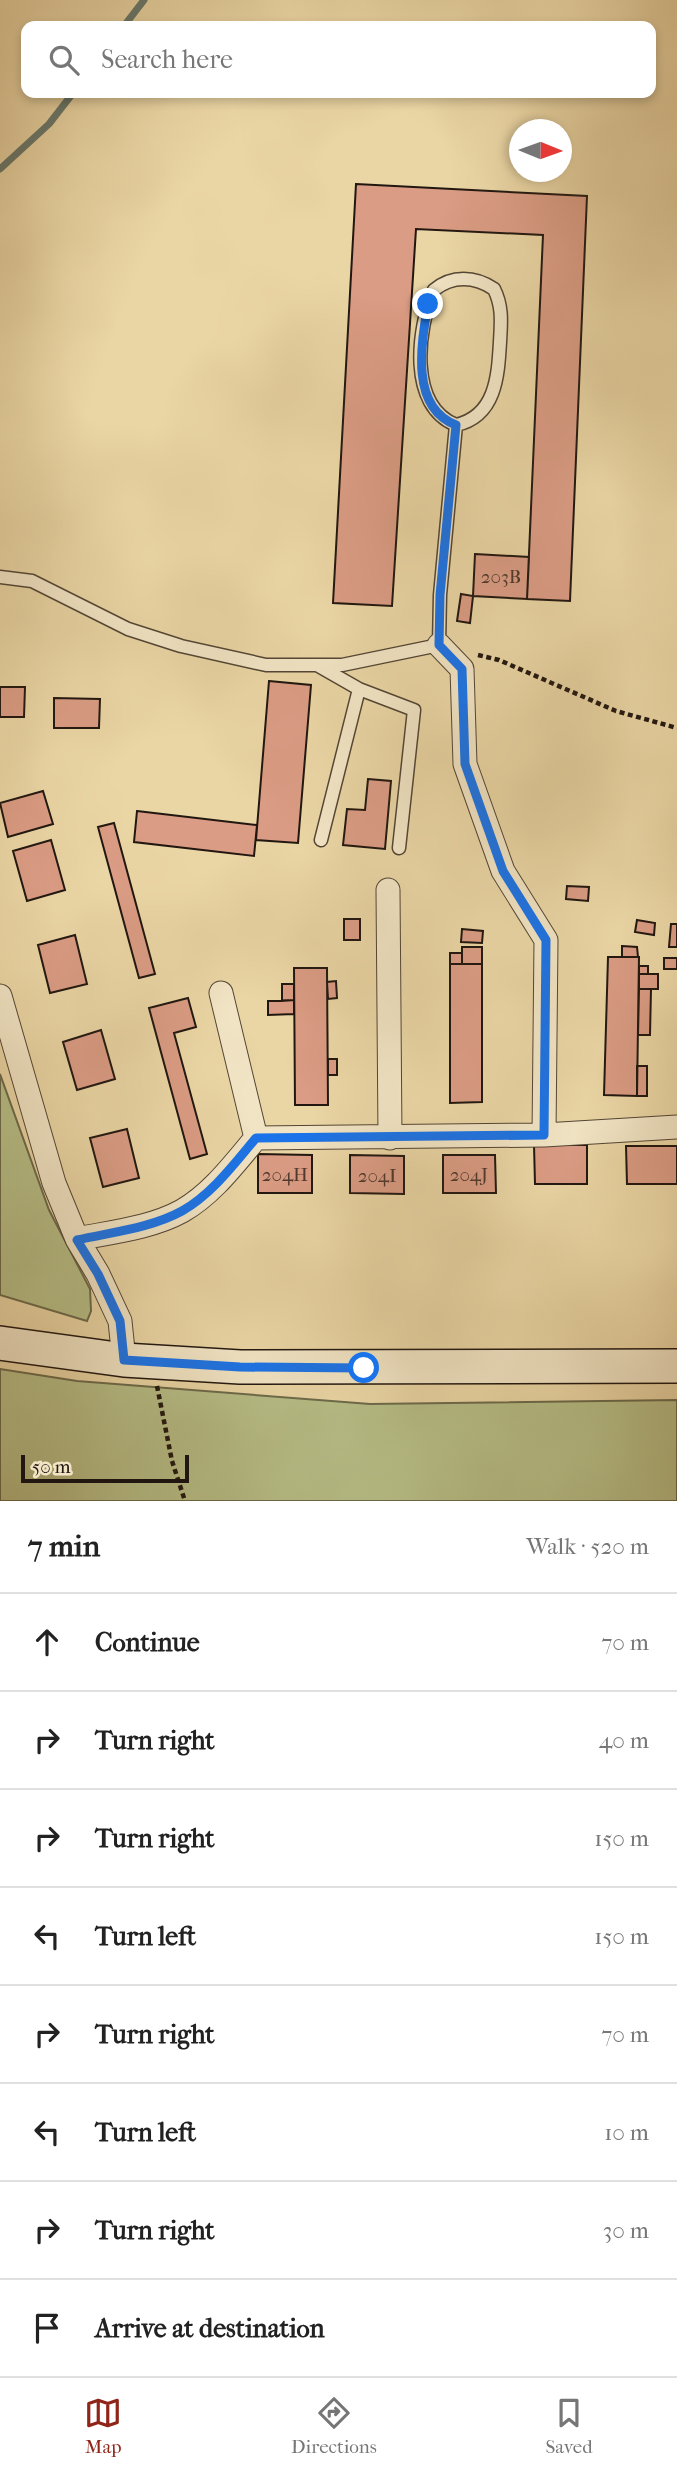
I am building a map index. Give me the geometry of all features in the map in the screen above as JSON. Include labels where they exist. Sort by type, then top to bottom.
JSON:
[{"type":"main road","points":[[0,1343],[124,1360],[202,1365],[364,1368],[677,1366]]},
{"type":"street","points":[[439,645],[462,669],[465,764],[503,871],[546,940],[544,1135]]},
{"type":"street","points":[[388,890],[390,1138]]},
{"type":"street","points":[[221,993],[256,1138]]},
{"type":"street","points":[[0,996],[36,1128],[77,1240],[98,1274],[120,1321],[124,1360]]},
{"type":"street","points":[[77,1240],[159,1221],[184,1210],[212,1189],[256,1138],[544,1135],[677,1127]]},
{"type":"street","points":[[0,1333],[43,1349]]},
{"type":"lane","points":[[454,279],[470,279],[494,289],[499,300],[502,315],[498,370],[496,385],[483,409],[467,423],[456,425],[442,419],[426,394],[422,379],[425,321],[434,289],[454,279]]},
{"type":"lane","points":[[0,577],[32,581],[128,629],[181,646],[266,665],[342,664],[439,645],[440,595],[456,425]]},
{"type":"lane","points":[[317,665],[359,689],[414,710],[400,848]]},
{"type":"lane","points":[[321,840],[359,689]]},
{"type":"path","points":[[439,645],[499,660],[616,711],[677,728]]},
{"type":"path","points":[[156,1362],[162,1414],[185,1501]]},
{"type":"green space","points":[[0,1074],[49,1210],[90,1289],[91,1311],[87,1321],[0,1295]]},
{"type":"green space","points":[[0,1369],[77,1381],[370,1404],[677,1400],[677,1501],[0,1501]]},
{"type":"building","points":[[356,184],[587,196],[570,601],[527,599],[543,235],[416,229],[392,606],[333,603]]},
{"type":"building","points":[[475,554],[529,557],[527,599],[473,596]]},
{"type":"building","points":[[461,594],[473,596],[470,623],[457,621]]},
{"type":"building","points":[[269,681],[311,685],[298,843],[256,840]]},
{"type":"building","points":[[0,687],[25,687],[24,717],[0,717]]},
{"type":"building","points":[[54,698],[100,699],[99,728],[54,728]]},
{"type":"building","points":[[368,779],[391,781],[385,849],[343,845],[347,809],[365,810]]},
{"type":"building","points":[[43,791],[53,824],[8,837],[0,803]]},
{"type":"building","points":[[137,811],[257,825],[254,856],[134,842]]},
{"type":"building","points":[[114,823],[155,974],[139,978],[98,827]]},
{"type":"building","points":[[51,840],[65,890],[27,901],[13,851]]},
{"type":"building","points":[[567,886],[589,887],[588,901],[566,899]]},
{"type":"building","points":[[344,919],[360,919],[360,940],[344,940]]},
{"type":"building","points":[[637,920],[655,923],[654,935],[635,932]]},
{"type":"building","points":[[671,924],[677,924],[677,947],[669,947]]},
{"type":"building","points":[[462,929],[483,931],[482,943],[461,942]]},
{"type":"building","points":[[75,935],[87,984],[50,993],[38,945]]},
{"type":"building","points":[[622,946],[637,947],[638,957],[622,957]]},
{"type":"building","points":[[462,947],[482,947],[482,964],[462,964]]},
{"type":"building","points":[[450,953],[462,953],[462,964],[450,964]]},
{"type":"building","points":[[608,957],[639,957],[637,1096],[604,1095]]},
{"type":"building","points":[[664,958],[677,958],[677,969],[664,969]]},
{"type":"building","points":[[450,964],[482,964],[482,1102],[450,1103]]},
{"type":"building","points":[[639,966],[648,966],[648,974],[639,974]]},
{"type":"building","points":[[294,968],[327,968],[328,1105],[295,1105]]},
{"type":"building","points":[[639,974],[658,974],[658,989],[639,989]]},
{"type":"building","points":[[336,981],[337,998],[328,999],[327,982]]},
{"type":"building","points":[[282,984],[294,984],[294,1000],[282,1001]]},
{"type":"building","points":[[639,989],[651,989],[650,1035],[638,1035]]},
{"type":"building","points":[[188,998],[196,1027],[174,1033],[207,1154],[190,1159],[149,1008]]},
{"type":"building","points":[[294,1000],[294,1014],[268,1015],[268,1001]]},
{"type":"building","points":[[101,1030],[115,1079],[77,1090],[63,1042]]},
{"type":"building","points":[[328,1059],[337,1059],[337,1075],[328,1075]]},
{"type":"building","points":[[637,1066],[647,1066],[647,1096],[637,1096]]},
{"type":"building","points":[[127,1129],[139,1178],[103,1187],[90,1138]]},
{"type":"building","points":[[534,1145],[587,1145],[587,1184],[535,1184]]},
{"type":"building","points":[[626,1146],[677,1146],[677,1184],[627,1184]]},
{"type":"building","points":[[258,1154],[312,1155],[312,1193],[258,1193]]},
{"type":"building","points":[[350,1155],[404,1156],[404,1194],[350,1193]]},
{"type":"building","points":[[443,1155],[495,1155],[496,1193],[443,1193]]},
{"type":"waterway","points":[[128,21],[144,0]]},
{"type":"waterway","points":[[0,169],[49,124],[69,98]]},
{"type":"route","points":[[364,1368],[240,1367],[124,1360],[120,1321],[98,1274],[77,1240],[159,1221],[184,1210],[212,1189],[256,1138],[544,1135],[546,940],[503,871],[465,764],[462,669],[439,645],[440,595],[456,425],[442,419],[431,407],[422,379],[428,304]]}]
